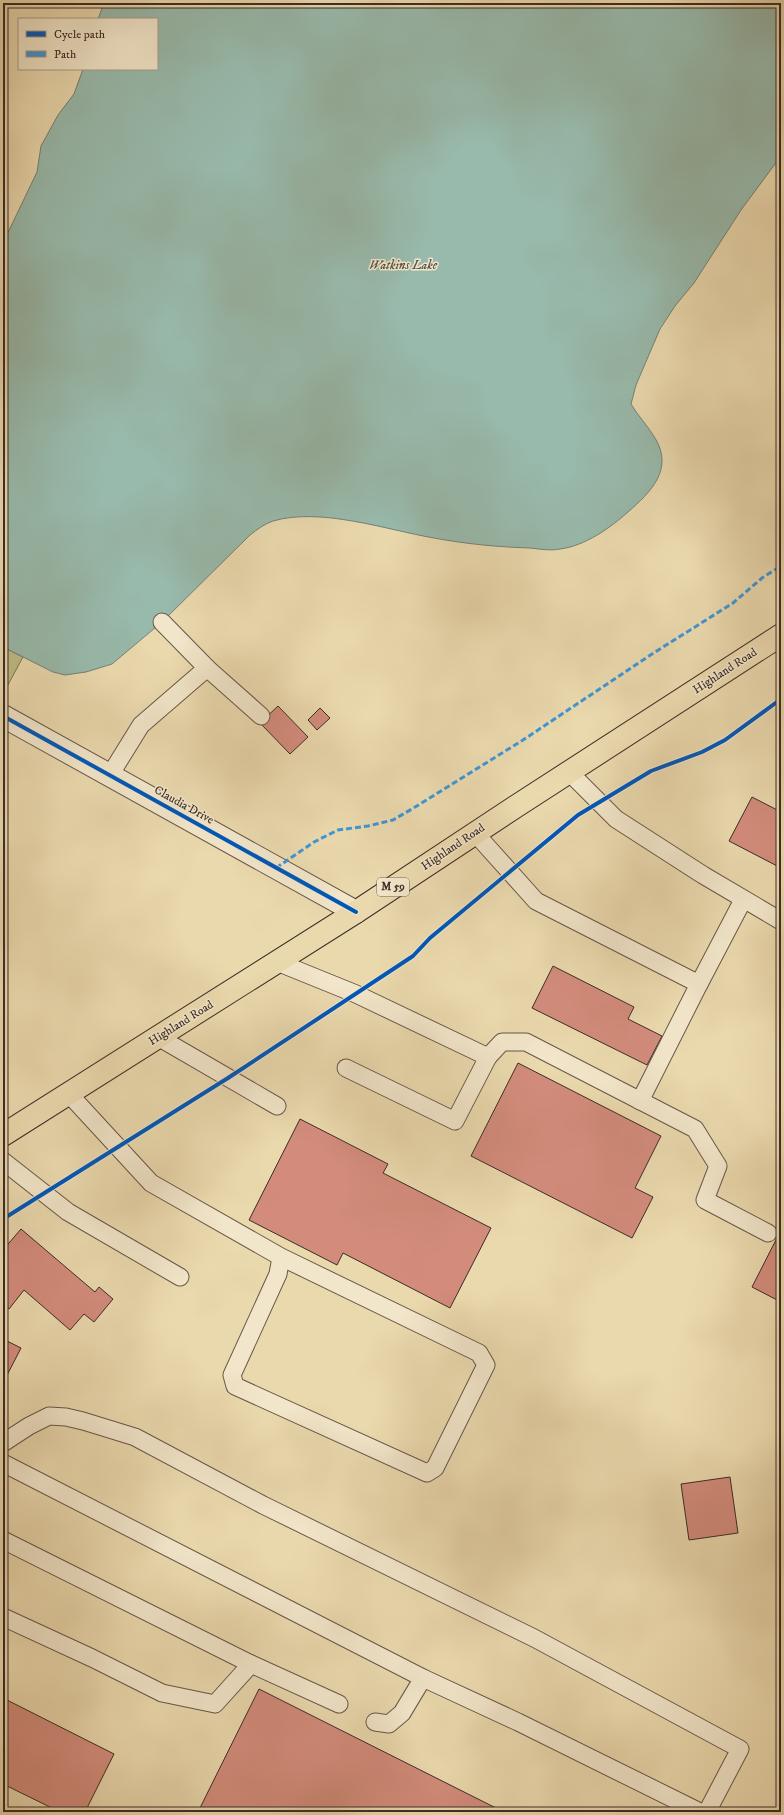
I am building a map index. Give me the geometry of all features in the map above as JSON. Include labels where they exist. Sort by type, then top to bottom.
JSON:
[{"type":"highway","name":"Highland Road","points":[[3,1135],[356,912],[569,772],[779,639]]},
{"type":"street","name":"Claudia Drive","points":[[3,716],[356,912]]},
{"type":"lane","points":[[162,622],[207,668],[261,716]]},
{"type":"lane","points":[[110,775],[141,725],[207,668]]},
{"type":"lane","points":[[569,772],[616,819],[743,900],[781,921]]},
{"type":"lane","points":[[475,833],[536,901],[699,984]]},
{"type":"lane","points":[[640,1101],[743,900]]},
{"type":"lane","points":[[277,962],[356,994],[488,1057]]},
{"type":"lane","points":[[158,1037],[277,1106]]},
{"type":"lane","points":[[346,1068],[455,1121],[488,1057],[502,1042],[526,1042],[695,1129],[718,1166],[705,1200],[768,1233]]},
{"type":"lane","points":[[69,1094],[151,1182],[281,1257],[479,1353],[486,1365],[435,1468],[427,1473],[235,1386],[232,1375],[278,1274],[281,1257]]},
{"type":"lane","points":[[3,1161],[68,1212],[180,1277]]},
{"type":"lane","points":[[3,1443],[29,1426],[49,1416],[66,1417],[83,1421],[135,1438],[263,1505],[534,1638],[740,1749],[707,1812]]},
{"type":"lane","points":[[3,1463],[423,1678],[518,1722],[700,1812]]},
{"type":"lane","points":[[3,1540],[251,1664],[339,1704]]},
{"type":"lane","points":[[3,1617],[92,1658],[162,1693],[215,1704],[251,1664]]},
{"type":"lane","points":[[375,1722],[389,1724],[402,1714],[423,1678]]},
{"type":"shaded area","points":[[3,647],[23,657],[3,694]]},
{"type":"water","name":"Watkins Lake","points":[[104,3],[590,3],[603,7],[617,3],[781,3],[781,156],[741,210],[694,283],[675,306],[660,329],[636,385],[631,404],[655,438],[660,449],[662,460],[661,470],[652,488],[637,504],[605,530],[579,544],[557,550],[458,542],[333,518],[292,517],[273,521],[264,525],[250,535],[162,622],[112,664],[86,672],[65,675],[53,672],[3,647],[3,243],[37,172],[41,146],[58,115],[74,94],[83,70],[158,70],[158,18],[98,18]]},
{"type":"building","points":[[278,706],[308,737],[290,754],[260,723]]},
{"type":"building","points":[[320,708],[330,718],[317,730],[308,720]]},
{"type":"building","points":[[752,797],[781,812],[781,868],[729,841]]},
{"type":"building","points":[[553,966],[634,1007],[628,1019],[662,1036],[647,1065],[532,1008]]},
{"type":"building","points":[[518,1063],[661,1136],[635,1188],[653,1197],[632,1238],[471,1156]]},
{"type":"building","points":[[300,1119],[388,1164],[383,1173],[491,1228],[450,1308],[343,1253],[337,1265],[249,1220]]},
{"type":"building","points":[[21,1229],[95,1292],[99,1287],[113,1299],[94,1322],[84,1314],[70,1330],[24,1290],[9,1309],[3,1304],[3,1250]]},
{"type":"building","points":[[781,1230],[781,1302],[752,1287]]},
{"type":"building","points":[[3,1339],[21,1348],[3,1383]]},
{"type":"building","points":[[730,1477],[738,1533],[689,1540],[681,1484]]},
{"type":"building","points":[[259,1689],[482,1801],[504,1812],[198,1812]]},
{"type":"building","points":[[3,1698],[114,1754],[85,1812],[60,1812],[3,1784]]},
{"type":"marked path","points":[[276,868],[314,842],[338,830],[368,826],[393,820],[412,809],[523,740],[652,654],[733,603],[762,578],[781,566]]},
{"type":"cycle path","points":[[3,1219],[228,1078],[413,956],[430,938],[578,815],[651,771],[702,752],[725,740],[781,699]]},
{"type":"cycle path","points":[[3,716],[356,912]]}]
